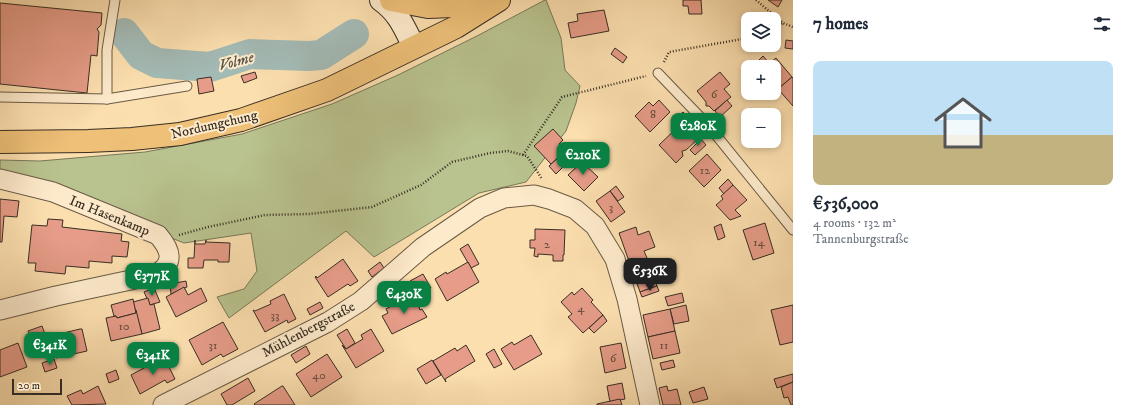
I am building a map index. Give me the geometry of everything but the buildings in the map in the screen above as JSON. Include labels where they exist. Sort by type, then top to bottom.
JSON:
[{"type":"main road","points":[[381,0],[392,8],[401,20],[414,47]]},
{"type":"main road","points":[[391,0],[428,7],[452,6],[471,0]]},
{"type":"main road","name":"Nordumgehung","points":[[0,142],[88,142],[132,139],[180,134],[234,122],[327,90],[456,27],[499,0]]},
{"type":"street","name":"Im Hasenkamp","points":[[0,179],[53,192],[158,234],[169,249],[169,262],[162,271],[154,275],[56,296],[0,310]]},
{"type":"street","name":"Mühlenbergstraße","points":[[163,405],[328,322],[361,301],[423,247],[480,208],[504,198],[534,195],[575,209],[595,226],[615,259],[627,299],[650,405]]},
{"type":"lane","points":[[107,99],[107,50],[115,0]]},
{"type":"lane","points":[[658,73],[707,124],[793,230]]},
{"type":"lane","points":[[0,97],[107,99],[187,86]]},
{"type":"path","points":[[756,0],[783,24],[793,27]]},
{"type":"path","points":[[523,155],[562,97],[658,73],[668,52],[741,39]]},
{"type":"path","points":[[163,240],[208,227],[265,215],[309,214],[372,207],[421,185],[452,162],[490,153],[508,151],[528,156],[543,180],[549,199]]},
{"type":"green space","points":[[545,0],[561,38],[565,70],[580,86],[576,103],[566,131],[526,182],[479,193],[374,257],[346,231],[229,318],[217,297],[244,289],[257,271],[251,233],[184,243],[127,220],[0,176],[0,160],[40,161],[145,152],[242,134],[332,104],[398,75]]},
{"type":"waterway","name":"Volme","points":[[124,33],[141,55],[157,63],[210,67],[250,54],[321,55],[354,34]]}]
